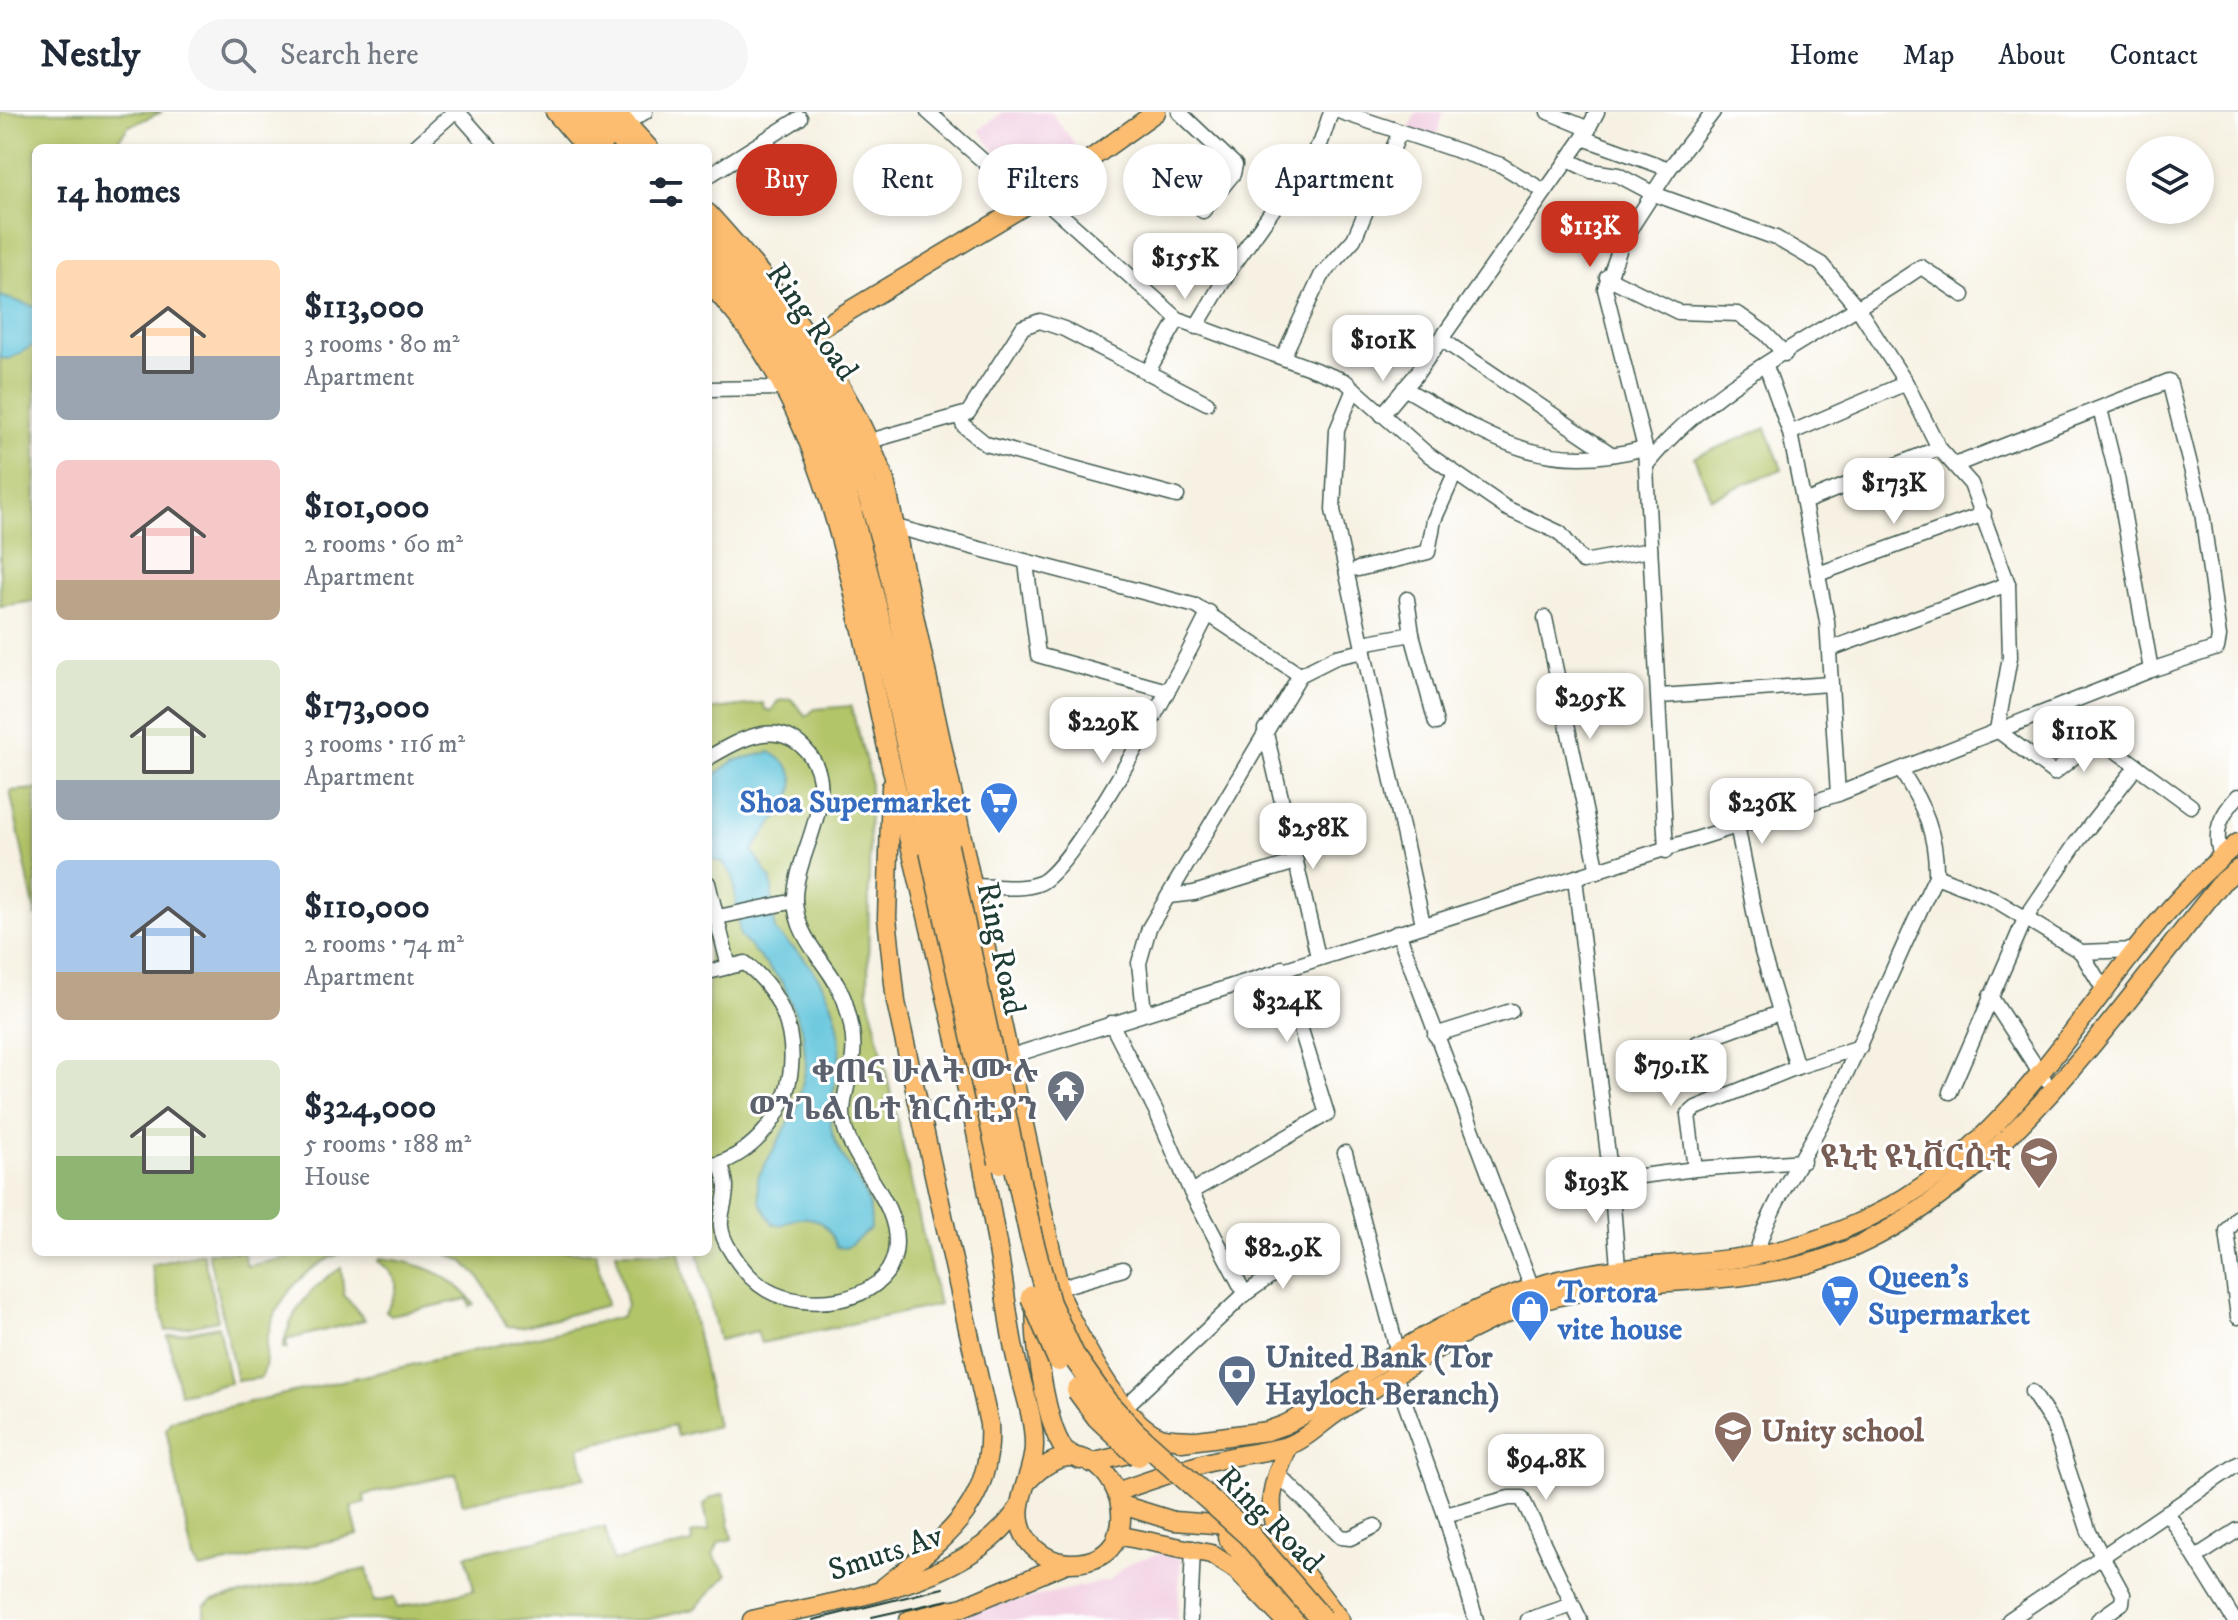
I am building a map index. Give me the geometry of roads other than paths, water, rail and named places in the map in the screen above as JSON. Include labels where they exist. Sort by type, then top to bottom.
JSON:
[{"type":"highway","points":[[576,112],[604,144]]},
{"type":"highway","points":[[596,112],[625,144]]},
{"type":"highway","name":"Ring Road","points":[[712,239],[781,321],[833,404],[861,471],[889,574],[939,848],[1020,1253],[1049,1340],[1068,1376],[1098,1417],[1229,1537],[1302,1620]]},
{"type":"highway","name":"Ring Road","points":[[712,264],[761,324],[800,385],[842,479],[860,548]]},
{"type":"highway","points":[[860,548],[861,622]]},
{"type":"highway","points":[[860,548],[939,848]]},
{"type":"highway","points":[[889,574],[918,635]]},
{"type":"highway","name":"Ring Road","points":[[939,848],[1031,1237],[1049,1303],[1073,1355],[1112,1409],[1249,1535],[1322,1620]]},
{"type":"main road","points":[[555,112],[583,144]]},
{"type":"main road","points":[[1099,144],[1140,112]]},
{"type":"main road","points":[[1107,146],[1156,112]]},
{"type":"main road","points":[[621,118],[645,144]]},
{"type":"main road","points":[[807,332],[1000,216]]},
{"type":"main road","points":[[712,218],[807,332],[870,441],[896,527],[1058,1288],[1098,1371],[1126,1406],[1159,1436],[1193,1440]]},
{"type":"main road","name":"Ring Road","points":[[712,286],[752,335],[814,455],[861,622],[893,773],[953,1022],[1034,1441],[1027,1482]]},
{"type":"main road","points":[[884,1587],[951,1532],[965,1515],[988,1467],[990,1445],[989,1424],[896,1002],[887,918],[893,773]]},
{"type":"main road","points":[[1121,1498],[1189,1467],[1289,1445],[1395,1375],[1454,1331],[1532,1288],[1618,1267],[1756,1255],[1842,1230],[1909,1196],[1954,1162],[2040,1071],[2135,950],[2221,857],[2238,843]]},
{"type":"main road","points":[[1067,1563],[1044,1556],[1027,1540],[1018,1509],[1027,1482],[1050,1463],[1086,1461],[1193,1440],[1253,1434],[1284,1425],[1398,1353],[1528,1305],[1582,1291],[1648,1281],[1729,1280],[1800,1266],[1879,1235],[1936,1202],[1974,1170],[2050,1091],[2222,882],[2238,869]]},
{"type":"main road","points":[[909,1620],[963,1607],[1067,1563],[1096,1556],[1117,1535],[1121,1498],[1112,1479],[1064,1449],[1037,1357],[1034,1326],[1038,1288],[1048,1246]]},
{"type":"main road","points":[[1280,1548],[1269,1508],[1277,1473],[1289,1445]]},
{"type":"main road","points":[[1121,1498],[1174,1521],[1255,1531],[1295,1561],[1340,1620]]},
{"type":"main road","name":"Smuts Av","points":[[752,1620],[884,1587],[966,1558],[1005,1530],[1018,1509]]},
{"type":"main road","points":[[1117,1535],[1193,1548],[1236,1570],[1284,1620]]},
{"type":"street","points":[[419,144],[456,112],[486,144]]},
{"type":"street","points":[[621,118],[645,112]]},
{"type":"street","points":[[928,112],[978,153]]},
{"type":"street","points":[[1179,112],[1213,144]]},
{"type":"street","points":[[1196,327],[1230,270],[1321,142],[1331,112]]},
{"type":"street","points":[[1341,112],[1501,165],[1544,191]]},
{"type":"street","points":[[1548,112],[1586,133],[1669,169]]},
{"type":"street","points":[[1382,415],[1441,339],[1568,160],[1597,112]]},
{"type":"street","points":[[1666,851],[1647,464],[1629,373],[1607,301],[1607,277],[1623,240],[1669,169],[1713,112]]},
{"type":"street","points":[[712,173],[800,118]]},
{"type":"street","points":[[1283,357],[1321,276],[1358,231],[1400,132]]},
{"type":"street","points":[[1568,160],[1591,171],[1618,175],[1654,194],[1776,238],[1821,264],[1857,307],[1906,383],[1939,448],[1971,484],[2008,584],[2010,657],[1997,730]]},
{"type":"street","points":[[1055,216],[1178,319],[1345,381],[1455,473],[1527,520],[1560,533],[1583,562],[1650,550]]},
{"type":"street","points":[[1647,464],[1664,443],[1708,405],[1921,267],[1963,295]]},
{"type":"street","points":[[1607,277],[1678,312],[1738,314],[1765,333],[1785,354]]},
{"type":"street","points":[[1147,373],[1178,319]]},
{"type":"street","points":[[870,441],[960,417],[975,405],[1028,323],[1040,321],[1064,329],[1207,403]]},
{"type":"street","points":[[1441,339],[1611,454]]},
{"type":"street","points":[[1766,366],[1790,433],[1818,574],[1830,649],[1838,794]]},
{"type":"street","points":[[1008,1057],[1838,794],[1902,772],[1997,730],[2151,670],[2211,653],[2219,644],[2202,512],[2169,381],[1955,465]]},
{"type":"street","points":[[1790,433],[1906,383]]},
{"type":"street","points":[[712,389],[782,388]]},
{"type":"street","points":[[1404,388],[1486,436],[1533,453],[1579,459],[1645,448]]},
{"type":"street","points":[[1354,389],[1337,430],[1333,510],[1423,924]]},
{"type":"street","points":[[2100,409],[2117,477],[2151,670]]},
{"type":"street","points":[[960,417],[964,426],[986,444],[1177,496]]},
{"type":"street","points":[[1804,502],[1939,448]]},
{"type":"street","points":[[1358,569],[1428,552],[1434,520],[1455,473]]},
{"type":"street","points":[[1818,574],[1984,514]]},
{"type":"street","points":[[896,527],[1209,612],[1300,675]]},
{"type":"street","points":[[1026,563],[1038,655],[1167,691]]},
{"type":"street","points":[[1830,649],[2008,584]]},
{"type":"street","points":[[1407,599],[1412,634],[1436,723]]},
{"type":"street","points":[[973,886],[1027,887],[1054,873],[1090,824],[1209,612]]},
{"type":"street","points":[[1545,618],[1598,872]]},
{"type":"street","points":[[1144,1012],[1139,963],[1149,928],[1300,675],[1363,647],[1412,634]]},
{"type":"street","points":[[1660,696],[1830,684]]},
{"type":"street","points":[[1265,729],[1318,957]]},
{"type":"street","points":[[1997,730],[2054,773],[2097,741],[2104,742],[2191,806]]},
{"type":"street","points":[[712,756],[750,734],[768,731],[793,739],[811,756],[820,782],[819,804],[798,872],[795,901],[800,928],[843,998],[853,1029],[853,1056],[842,1108],[846,1132],[896,1227],[894,1255],[884,1276],[847,1298],[810,1302],[768,1290],[742,1268],[728,1247],[719,1216],[726,1187],[714,1164],[740,1155],[760,1137],[777,1114],[793,1068],[793,1043],[787,1015],[774,991],[745,963],[712,971]]},
{"type":"street","points":[[1950,1092],[2025,919],[2077,842],[2137,766]]},
{"type":"street","points":[[1756,1255],[1762,1231],[1803,1161],[1860,1047],[1936,876],[1937,847],[1930,824],[1902,772]]},
{"type":"street","points":[[2221,857],[2216,835],[2218,823],[2238,796]]},
{"type":"street","points":[[1737,825],[1762,952],[1797,1067]]},
{"type":"street","points":[[1169,896],[1194,893],[1296,862]]},
{"type":"street","points":[[1936,876],[1973,889],[2081,952],[2104,990]]},
{"type":"street","points":[[1575,878],[1611,1180],[1618,1267]]},
{"type":"street","points":[[712,891],[724,916],[729,967]]},
{"type":"street","points":[[724,916],[795,901]]},
{"type":"street","points":[[1398,932],[1532,1288]]},
{"type":"street","points":[[2081,952],[2135,950]]},
{"type":"street","points":[[1191,1192],[1327,1114],[1282,968]]},
{"type":"street","points":[[1990,996],[2050,1091]]},
{"type":"street","points":[[1435,1035],[1511,1011]]},
{"type":"street","points":[[1697,1043],[1779,1013]]},
{"type":"street","points":[[1111,1023],[1156,1111],[1191,1192],[1245,1294]]},
{"type":"street","points":[[1695,1169],[1688,1115],[1696,1108],[1797,1067],[1860,1047]]},
{"type":"street","points":[[1345,1153],[1398,1353]]},
{"type":"street","points":[[1611,1180],[1695,1169],[1803,1161]]},
{"type":"street","points":[[2238,1217],[2227,1231],[2238,1317]]},
{"type":"street","points":[[1126,1406],[1245,1294],[1299,1256]]},
{"type":"street","points":[[1058,1288],[1123,1269]]},
{"type":"street","points":[[1395,1375],[1445,1515],[1476,1620]]},
{"type":"street","points":[[2032,1392],[2053,1424],[2089,1532],[2124,1599],[2098,1620]]},
{"type":"street","points":[[2009,1620],[2238,1464]]},
{"type":"street","points":[[1277,1473],[1341,1537],[1350,1538],[1375,1526]]},
{"type":"street","points":[[1445,1515],[1517,1496],[1522,1498],[1580,1620]]},
{"type":"street","points":[[2167,1512],[2234,1620]]},
{"type":"street","points":[[2196,1557],[2238,1530]]},
{"type":"street","points":[[1190,1620],[1193,1548]]},
{"type":"street","points":[[1528,1620],[1572,1605]]},
{"type":"water","points":[[0,296],[32,306],[32,346],[9,359],[0,358]]},
{"type":"water","points":[[770,752],[786,764],[793,776],[793,789],[787,802],[753,851],[771,880],[775,930],[812,968],[827,994],[837,1022],[840,1053],[831,1104],[832,1132],[865,1194],[871,1217],[870,1229],[846,1248],[836,1247],[828,1230],[815,1220],[799,1218],[782,1225],[773,1224],[760,1202],[757,1179],[798,1106],[806,1066],[803,1033],[783,983],[740,936],[733,876],[723,863],[712,859],[712,777],[733,761]]},
{"type":"tram line","points":[[813,1620],[943,1588]]},
{"type":"tram line","points":[[872,1617],[948,1600]]},
{"type":"place","name":"Shoa Supermarket","points":[[999,835]]},
{"type":"place","name":"ቀጠና ሁለት ሙሉ ወንጌል ቤተ ክርስቲያን","points":[[1066,1123]]},
{"type":"place","name":"ዩኒቲ ዩኒቨርሲቲ","points":[[2039,1190]]},
{"type":"place","name":"Queen's Supermarket","points":[[1840,1328]]},
{"type":"place","name":"Tortora vite house","points":[[1530,1343]]},
{"type":"place","name":"United Bank (Tor Hayloch Beranch)","points":[[1237,1408]]},
{"type":"place","name":"Unity school","points":[[1733,1464]]}]
